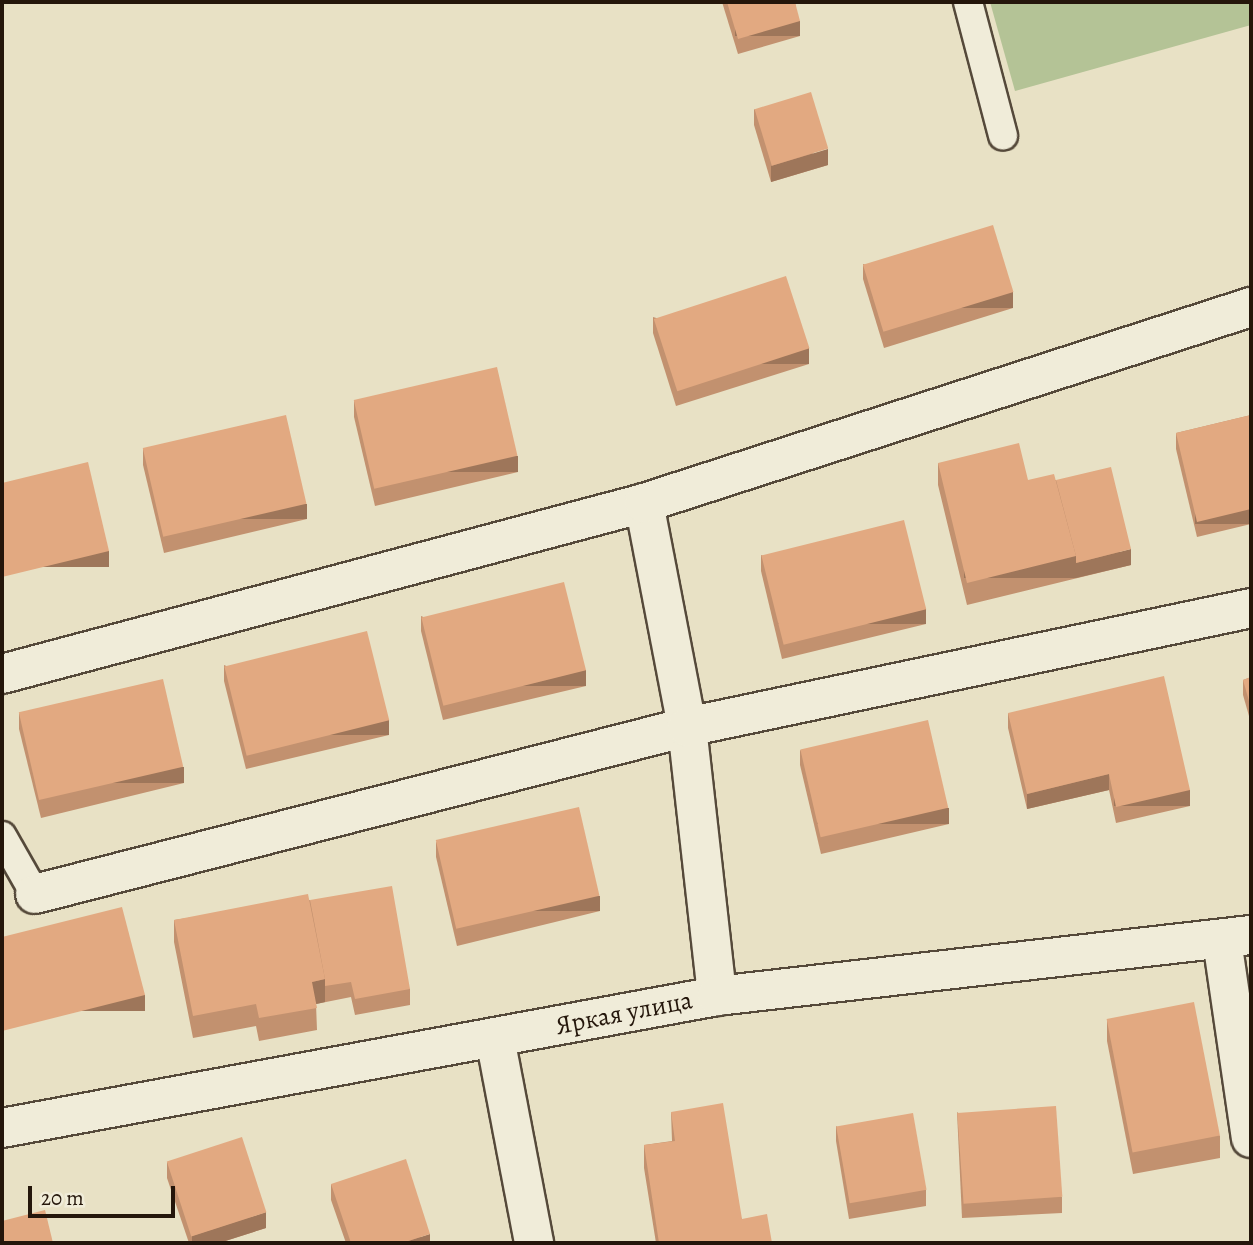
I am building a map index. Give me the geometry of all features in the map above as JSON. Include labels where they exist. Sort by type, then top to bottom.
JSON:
[{"type":"street","points":[[2,674],[644,503],[1251,307]]},
{"type":"street","points":[[644,503],[687,727],[718,996]]},
{"type":"street","points":[[35,894],[687,727],[1251,608]]},
{"type":"street","points":[[1237,938],[1251,1138]]},
{"type":"street","name":"Яркая улица","points":[[2,1128],[718,996],[1237,938]]},
{"type":"street","points":[[495,1038],[534,1243]]},
{"type":"lane","points":[[968,2],[1003,135]]},
{"type":"lane","points":[[2,836],[35,894]]},
{"type":"green space","points":[[990,2],[1251,2],[1251,25],[1015,91]]},
{"type":"building","points":[[727,2],[795,2],[800,21],[738,39]]},
{"type":"building","points":[[811,92],[828,148],[772,166],[755,109]]},
{"type":"building","points":[[993,225],[1013,292],[883,332],[863,265]]},
{"type":"building","points":[[786,276],[809,348],[677,391],[654,319]]},
{"type":"building","points":[[497,367],[517,456],[374,489],[354,400]]},
{"type":"building","points":[[286,415],[306,504],[163,537],[143,448]]},
{"type":"building","points":[[1251,415],[1251,509],[1197,522],[1176,433]]},
{"type":"building","points":[[1019,443],[1028,480],[1054,474],[1076,556],[967,583],[938,463]]},
{"type":"building","points":[[88,462],[109,551],[2,577],[2,483]]},
{"type":"building","points":[[1111,467],[1131,549],[1076,563],[1056,480]]},
{"type":"building","points":[[904,520],[926,609],[784,645],[761,556]]},
{"type":"building","points":[[564,582],[586,670],[443,706],[421,618]]},
{"type":"building","points":[[367,631],[389,720],[247,756],[224,667]]},
{"type":"building","points":[[1164,676],[1190,790],[1116,807],[1109,774],[1027,794],[1008,713]]},
{"type":"building","points":[[1251,677],[1251,708],[1243,680]]},
{"type":"building","points":[[163,679],[183,767],[39,800],[19,712]]},
{"type":"building","points":[[928,720],[948,808],[821,837],[800,749]]},
{"type":"building","points":[[579,807],[599,896],[456,929],[436,840]]},
{"type":"building","points":[[392,886],[410,989],[355,999],[351,982],[325,986],[310,900]]},
{"type":"building","points":[[308,894],[325,979],[312,982],[317,1008],[259,1018],[256,1004],[193,1016],[174,920]]},
{"type":"building","points":[[122,907],[145,995],[2,1031],[2,937]]},
{"type":"building","points":[[1194,1002],[1220,1136],[1133,1152],[1107,1019]]},
{"type":"building","points":[[723,1103],[742,1219],[767,1214],[772,1243],[659,1243],[644,1145],[675,1141],[671,1112]]},
{"type":"building","points":[[1056,1106],[1062,1197],[964,1204],[957,1113]]},
{"type":"building","points":[[913,1113],[927,1190],[850,1203],[836,1127]]},
{"type":"building","points":[[242,1137],[266,1212],[191,1237],[167,1161]]},
{"type":"building","points":[[406,1159],[430,1234],[402,1243],[351,1243],[331,1184]]},
{"type":"building","points":[[45,1210],[53,1243],[2,1243],[2,1221]]}]
